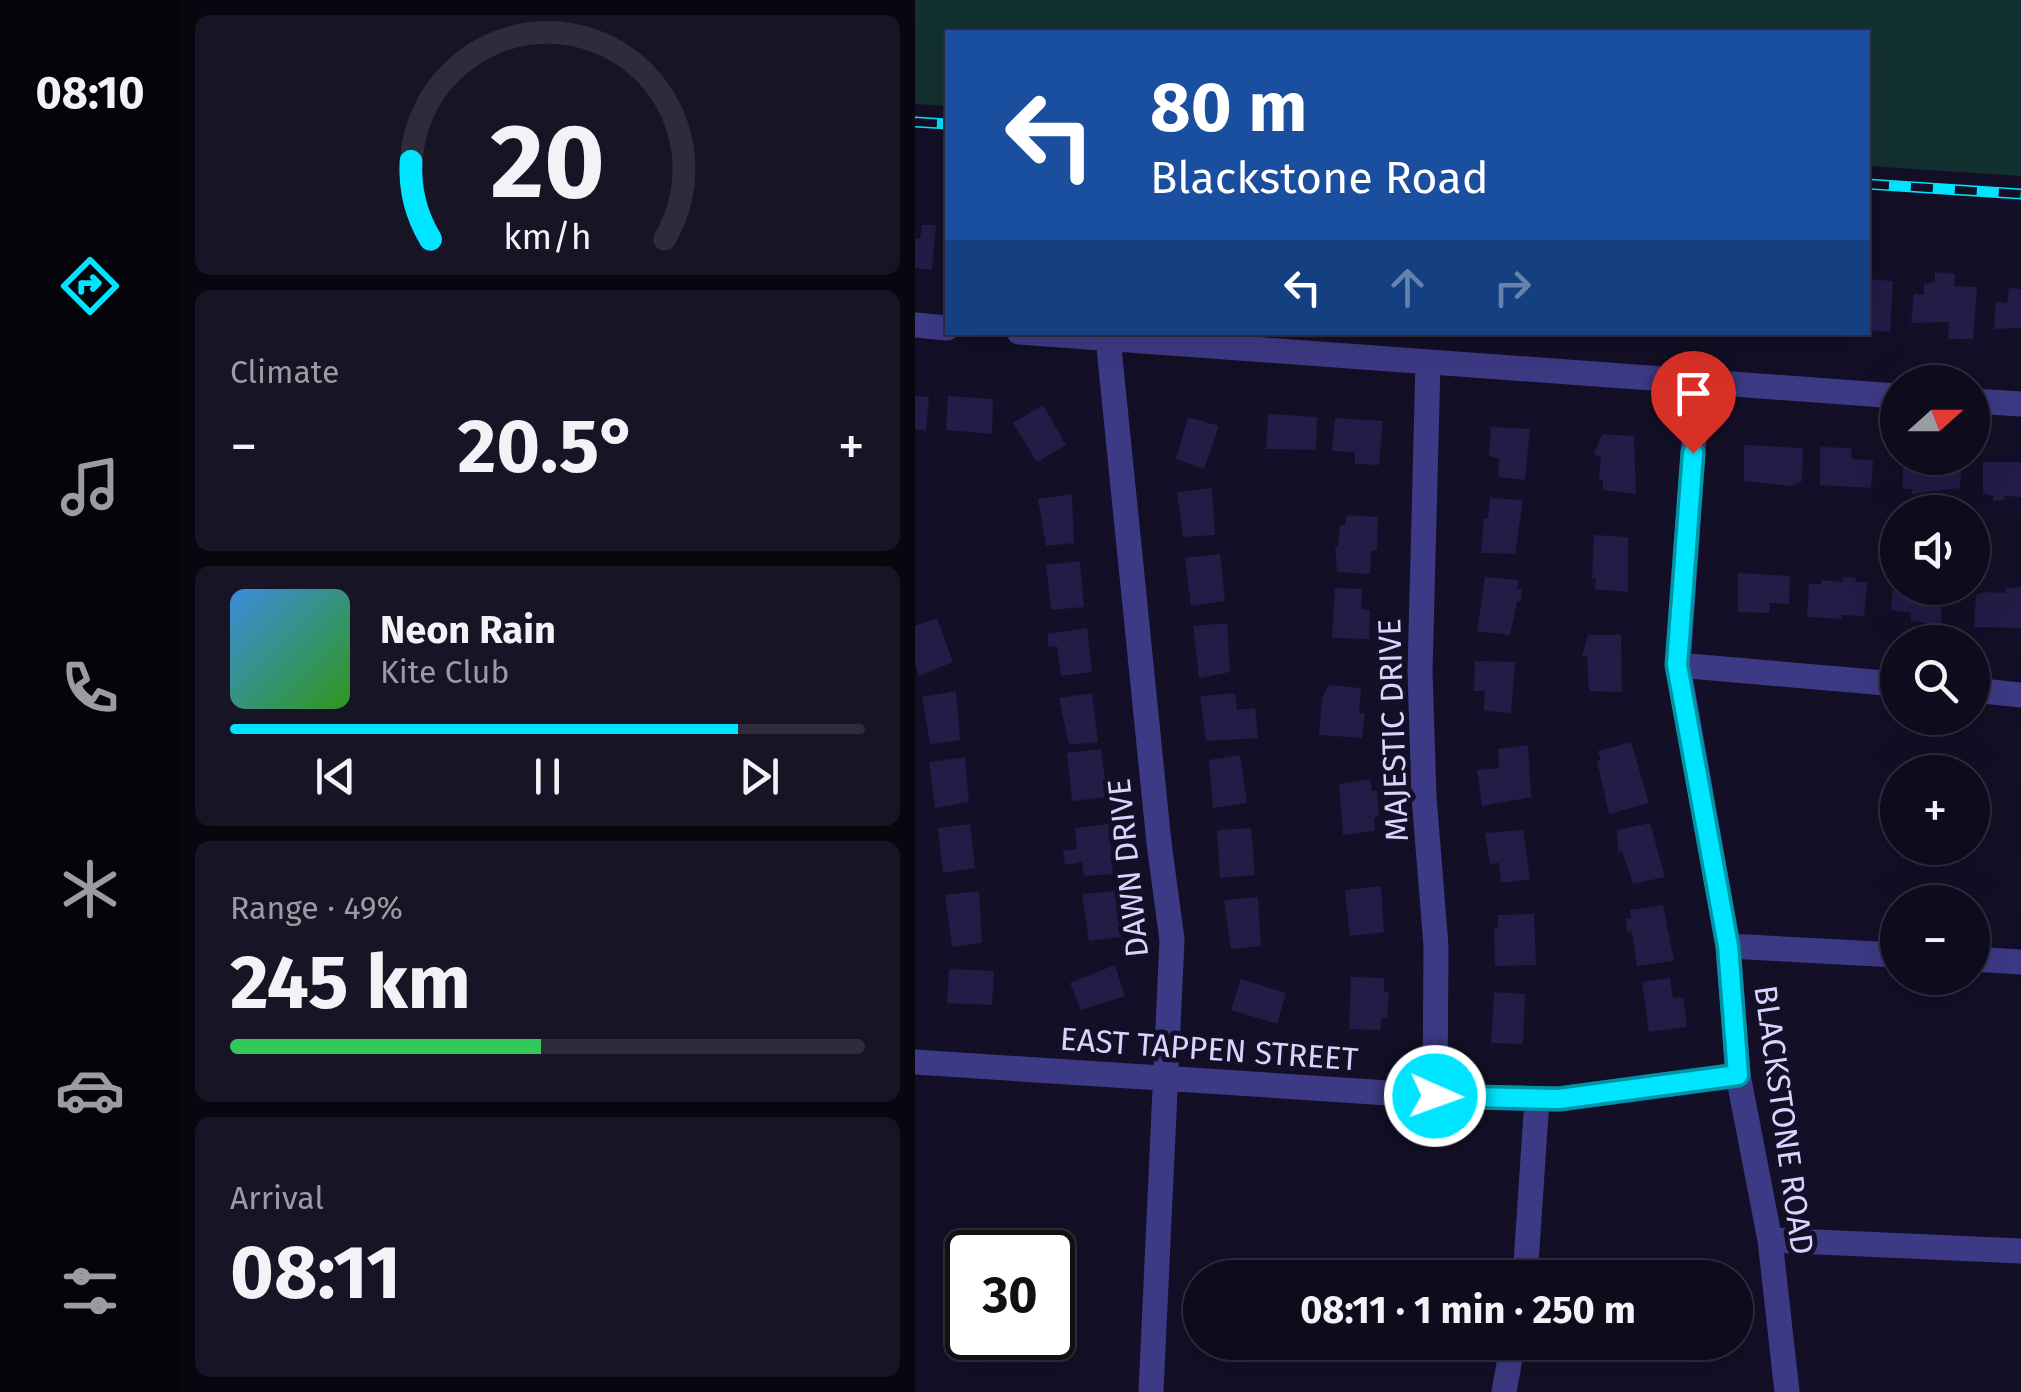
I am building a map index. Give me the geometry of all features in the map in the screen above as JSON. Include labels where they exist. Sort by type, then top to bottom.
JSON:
[{"type":"street","points":[[915,326],[945,328]]},
{"type":"street","points":[[1064,335],[1880,395]]},
{"type":"street","name":"DAWN DRIVE","points":[[1109,338],[1172,940],[1151,1392]]},
{"type":"street","name":"MAJESTIC DRIVE","points":[[1428,363],[1421,672],[1424,797],[1436,946],[1435,1096]]},
{"type":"street","name":"BLACKSTONE ROAD","points":[[1698,382],[1677,665],[1728,946],[1738,1075],[1771,1240],[1787,1392]]},
{"type":"street","points":[[1990,402],[2021,404]]},
{"type":"street","points":[[1677,665],[1880,683]]},
{"type":"street","points":[[1990,691],[2021,694]]},
{"type":"street","points":[[1728,946],[1880,954]]},
{"type":"street","points":[[1990,961],[2021,962]]},
{"type":"street","name":"EAST TAPPEN STREET","points":[[915,1062],[1435,1096],[1537,1099],[1738,1075]]},
{"type":"street","points":[[1526,1260],[1537,1099]]},
{"type":"street","points":[[1771,1240],[2021,1251]]},
{"type":"street","points":[[1504,1392],[1510,1360]]},
{"type":"green space","points":[[915,0],[2021,0],[2021,176],[1870,166],[1870,30],[945,30],[945,106],[915,104]]},
{"type":"building","points":[[922,225],[936,225],[932,270],[915,268],[915,238],[920,239]]},
{"type":"building","points":[[1935,272],[1955,274],[1954,286],[1977,287],[1973,339],[1948,339],[1949,322],[1911,323],[1914,294],[1924,295],[1924,284],[1935,282]]},
{"type":"building","points":[[1870,279],[1893,281],[1890,332],[1870,330]]},
{"type":"building","points":[[2009,288],[2021,289],[2021,328],[1994,329],[1996,302],[2007,303]]},
{"type":"building","points":[[915,396],[929,397],[926,430],[915,429]]},
{"type":"building","points":[[948,396],[993,399],[992,434],[946,430]]},
{"type":"building","points":[[1043,405],[1066,445],[1037,462],[1013,423]]},
{"type":"building","points":[[1268,414],[1317,417],[1316,450],[1266,449]]},
{"type":"building","points":[[1188,417],[1219,426],[1204,469],[1176,459]]},
{"type":"building","points":[[1335,418],[1383,421],[1379,465],[1355,464],[1355,452],[1332,451]]},
{"type":"building","points":[[1491,427],[1530,429],[1525,480],[1498,477],[1499,458],[1489,456]]},
{"type":"building","points":[[1602,434],[1634,436],[1636,494],[1603,490],[1603,480],[1599,480],[1601,456],[1594,455]]},
{"type":"building","points":[[1744,445],[1803,448],[1802,481],[1791,486],[1744,481]]},
{"type":"building","points":[[1820,447],[1851,448],[1852,459],[1873,460],[1871,488],[1820,485]]},
{"type":"building","points":[[1990,462],[2021,462],[2021,497],[2005,496],[2004,500],[1993,501],[1993,496],[1983,494],[1983,475],[1990,475]]},
{"type":"building","points":[[1903,475],[1961,475],[1960,488],[1912,494],[1912,489],[1902,489]]},
{"type":"building","points":[[1212,488],[1215,535],[1183,537],[1177,492]]},
{"type":"building","points":[[1072,494],[1074,543],[1046,546],[1038,499]]},
{"type":"building","points":[[1490,498],[1523,500],[1515,554],[1481,553]]},
{"type":"building","points":[[1347,515],[1378,517],[1377,550],[1371,551],[1370,574],[1337,572],[1335,547],[1340,525],[1345,525]]},
{"type":"building","points":[[1594,535],[1628,537],[1628,592],[1595,589]]},
{"type":"building","points":[[1220,554],[1225,601],[1191,606],[1185,558]]},
{"type":"building","points":[[1080,561],[1084,607],[1051,610],[1046,565]]},
{"type":"building","points":[[1738,573],[1790,576],[1789,604],[1770,603],[1769,613],[1738,612]]},
{"type":"building","points":[[1485,577],[1518,580],[1517,589],[1522,589],[1510,635],[1477,631]]},
{"type":"building","points":[[1843,577],[1867,582],[1864,616],[1807,617],[1809,584],[1821,584],[1821,580],[1843,582]]},
{"type":"building","points":[[2021,587],[2021,628],[1974,625],[1975,605],[1990,605],[1990,592],[2006,593],[2005,588]]},
{"type":"building","points":[[1335,588],[1362,589],[1361,609],[1370,610],[1369,639],[1332,638]]},
{"type":"building","points":[[1891,605],[1942,605],[1941,625],[1911,621],[1911,613],[1891,610]]},
{"type":"building","points":[[937,618],[953,662],[919,676],[915,626]]},
{"type":"building","points":[[1227,623],[1230,672],[1199,678],[1193,626]]},
{"type":"building","points":[[1087,628],[1092,672],[1061,676],[1057,646],[1048,647],[1048,634]]},
{"type":"building","points":[[1588,635],[1621,635],[1622,692],[1589,691],[1587,656],[1582,656]]},
{"type":"building","points":[[1475,661],[1515,662],[1511,713],[1484,711],[1485,691],[1474,691]]},
{"type":"building","points":[[1328,685],[1361,688],[1359,713],[1365,714],[1362,738],[1319,735],[1322,699]]},
{"type":"building","points":[[956,691],[960,740],[930,744],[922,697]]},
{"type":"building","points":[[1092,693],[1098,742],[1069,745],[1059,698]]},
{"type":"building","points":[[1235,693],[1237,710],[1255,708],[1258,738],[1206,741],[1200,696]]},
{"type":"building","points":[[1631,742],[1649,803],[1609,814],[1598,751]]},
{"type":"building","points":[[1528,745],[1531,797],[1482,806],[1477,770],[1499,768],[1498,749]]},
{"type":"building","points":[[1101,749],[1107,797],[1072,801],[1067,753]]},
{"type":"building","points":[[1240,755],[1247,803],[1213,808],[1209,760]]},
{"type":"building","points":[[965,757],[969,802],[935,808],[929,762]]},
{"type":"building","points":[[1370,779],[1372,791],[1377,791],[1379,816],[1374,818],[1375,831],[1343,835],[1339,784]]},
{"type":"building","points":[[1650,823],[1665,877],[1633,884],[1622,851],[1618,852],[1617,830]]},
{"type":"building","points":[[970,824],[975,868],[943,873],[938,828]]},
{"type":"building","points":[[1109,824],[1113,874],[1084,876],[1082,862],[1065,865],[1063,851],[1077,849],[1075,828]]},
{"type":"building","points":[[1251,828],[1255,875],[1220,878],[1217,830]]},
{"type":"building","points":[[1523,830],[1530,879],[1501,883],[1499,863],[1490,864],[1485,833]]},
{"type":"building","points":[[1381,886],[1384,932],[1350,936],[1345,890]]},
{"type":"building","points":[[979,891],[982,943],[952,947],[945,895]]},
{"type":"building","points":[[1117,891],[1121,937],[1089,941],[1082,894]]},
{"type":"building","points":[[1258,897],[1261,946],[1231,949],[1224,900]]},
{"type":"building","points":[[1663,905],[1674,961],[1637,966],[1632,931],[1627,932],[1626,919],[1631,919],[1630,910]]},
{"type":"building","points":[[1534,914],[1536,965],[1495,966],[1494,929],[1498,929],[1498,915]]},
{"type":"building","points":[[1115,965],[1125,996],[1081,1010],[1070,983]]},
{"type":"building","points":[[949,969],[994,971],[992,1005],[947,1003]]},
{"type":"building","points":[[1351,977],[1384,978],[1384,991],[1389,992],[1387,1019],[1382,1018],[1380,1030],[1349,1029]]},
{"type":"building","points":[[1670,978],[1673,998],[1683,997],[1687,1027],[1649,1032],[1642,982]]},
{"type":"building","points":[[1241,979],[1286,993],[1277,1024],[1231,1010]]},
{"type":"building","points":[[1494,992],[1525,994],[1523,1044],[1491,1043]]},
{"type":"railway","points":[[915,122],[945,124]]},
{"type":"railway","points":[[1870,184],[2021,194]]},
{"type":"route","points":[[1435,1096],[1559,1099],[1738,1075],[1728,946],[1677,665],[1693,453]]}]
